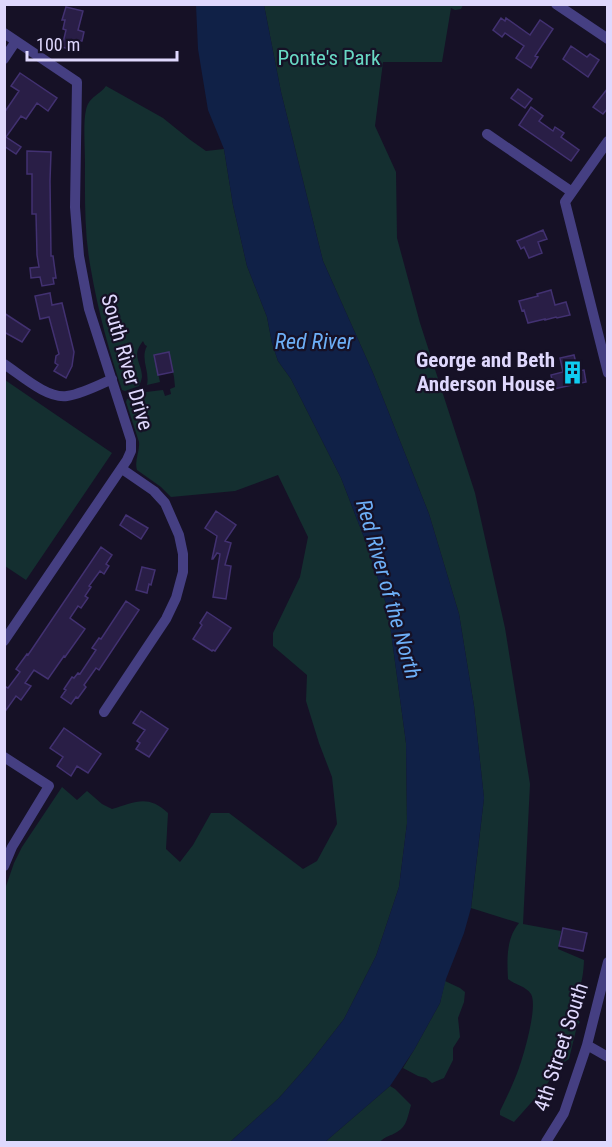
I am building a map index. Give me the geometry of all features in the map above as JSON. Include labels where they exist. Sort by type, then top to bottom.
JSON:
[{"type":"street","points":[[556,4],[608,39]]},
{"type":"street","points":[[4,33],[16,41],[4,59]]},
{"type":"street","name":"South River Drive","points":[[4,641],[122,469],[131,451],[131,440],[89,309],[79,256],[75,207],[77,82],[16,41]]},
{"type":"street","points":[[487,134],[572,192]]},
{"type":"street","points":[[607,144],[565,202],[608,373]]},
{"type":"street","points":[[596,324],[608,327]]},
{"type":"street","points":[[4,364],[45,392],[57,396],[69,396],[112,380]]},
{"type":"street","points":[[104,712],[166,619],[176,598],[183,573],[183,554],[179,535],[165,503],[154,491],[122,469]]},
{"type":"street","points":[[4,757],[49,786],[12,847],[4,866]]},
{"type":"street","name":"4th Street South","points":[[546,1143],[564,1113],[587,1045],[608,962]]},
{"type":"street","points":[[587,1045],[608,1057]]},
{"type":"green space","name":"Ponte's Park","points":[[264,5],[463,5],[461,9],[451,8],[442,62],[383,62],[375,126],[396,172],[397,238],[420,323],[475,493],[505,628],[530,784],[523,924],[561,931],[558,949],[584,960],[580,987],[567,1012],[580,1022],[569,1059],[560,1065],[545,1087],[514,1122],[500,1115],[500,1111],[515,1079],[524,1052],[532,1019],[533,1000],[529,991],[508,979],[510,942],[519,923],[471,908],[484,798],[474,706],[459,614],[429,514],[373,373],[323,261],[281,92]]},
{"type":"green space","points":[[106,86],[163,118],[206,151],[224,149],[233,205],[247,266],[267,317],[278,361],[291,379],[341,478],[367,545],[388,610],[406,743],[407,823],[399,887],[376,956],[344,1019],[309,1064],[279,1098],[230,1142],[5,1142],[4,892],[22,847],[62,787],[77,800],[87,791],[112,809],[141,801],[154,803],[161,807],[168,813],[166,849],[180,862],[193,845],[211,813],[229,813],[303,869],[317,861],[337,824],[332,777],[306,701],[307,675],[273,646],[273,633],[300,577],[308,537],[278,475],[235,491],[171,497],[137,470],[139,442],[127,399],[146,392],[163,390],[165,396],[171,394],[170,389],[175,387],[169,352],[154,355],[160,382],[147,385],[144,356],[147,346],[143,341],[137,355],[142,376],[140,384],[125,391],[122,390],[97,301],[86,229],[85,121],[87,105]]},
{"type":"green space","points":[[5,380],[112,453],[26,580],[5,566]]},
{"type":"green space","points":[[445,981],[465,992],[458,1018],[460,1037],[453,1048],[453,1060],[444,1078],[432,1083],[403,1068],[440,1003]]},
{"type":"green space","points":[[390,1086],[411,1105],[407,1120],[400,1130],[380,1142],[325,1142]]},
{"type":"water","name":"Red River","points":[[196,5],[264,5],[281,92],[323,261],[373,373],[429,514],[459,614],[474,706],[484,798],[471,908],[464,933],[446,979],[440,1003],[414,1050],[390,1086],[325,1142],[230,1142],[279,1098],[309,1064],[344,1019],[376,956],[399,887],[407,823],[406,743],[388,610],[367,545],[341,478],[291,379],[278,361],[267,317],[247,266],[233,205],[224,149],[208,110],[198,49]]},
{"type":"building","points":[[66,7],[83,11],[78,30],[84,32],[76,51],[62,47],[66,30],[63,29],[65,20],[62,20]]},
{"type":"building","points":[[501,18],[505,21],[506,18],[530,35],[540,20],[553,29],[535,56],[538,57],[531,68],[516,58],[524,46],[505,33],[502,37],[493,30]]},
{"type":"building","points":[[571,46],[587,57],[590,54],[599,60],[588,77],[563,59]]},
{"type":"building","points":[[20,73],[57,98],[48,111],[37,103],[26,119],[21,116],[6,137],[21,147],[16,154],[4,146],[4,113],[19,91],[11,86]]},
{"type":"building","points":[[608,88],[608,108],[603,114],[593,107]]},
{"type":"building","points":[[518,89],[532,99],[525,108],[511,98]]},
{"type":"building","points":[[531,107],[543,116],[539,121],[553,131],[555,127],[564,133],[561,137],[579,150],[571,161],[519,125]]},
{"type":"building","points":[[27,151],[51,152],[51,256],[53,256],[56,278],[53,278],[54,284],[42,286],[40,277],[31,278],[30,268],[39,267],[36,214],[32,214],[32,174],[27,174]]},
{"type":"building","points":[[543,230],[547,239],[538,242],[542,253],[529,258],[524,247],[521,249],[517,241]]},
{"type":"building","points":[[551,290],[555,305],[566,302],[570,315],[528,323],[519,301]]},
{"type":"building","points":[[50,293],[52,305],[62,303],[74,352],[72,366],[66,378],[54,371],[58,365],[55,363],[56,356],[59,354],[49,317],[40,319],[35,296]]},
{"type":"building","points":[[4,313],[30,330],[22,342],[4,332]]},
{"type":"building","points":[[169,352],[173,372],[158,375],[154,355]]},
{"type":"building","name":"George and Beth Anderson House","points":[[574,355],[578,371],[584,370],[586,382],[554,389],[548,386],[552,380],[551,375],[563,372],[560,358]]},
{"type":"building","points":[[216,511],[236,525],[225,541],[231,543],[225,565],[231,566],[226,599],[213,597],[220,554],[217,553],[212,559],[217,536],[205,528]]},
{"type":"building","points":[[126,515],[148,528],[141,539],[120,525]]},
{"type":"building","points":[[101,547],[112,555],[106,564],[109,566],[104,574],[100,571],[89,586],[91,587],[85,596],[88,598],[81,608],[78,606],[70,618],[85,629],[48,679],[34,670],[25,683],[31,686],[21,700],[16,696],[4,713],[4,686],[8,688],[20,672],[16,669],[28,655]]},
{"type":"building","points":[[142,567],[155,570],[147,593],[136,590]]},
{"type":"building","points":[[126,601],[139,610],[99,670],[96,668],[84,685],[86,687],[71,704],[61,697],[66,690],[64,689],[72,677],[80,674],[96,650],[92,648],[99,638],[101,639]]},
{"type":"building","points":[[207,612],[231,628],[215,651],[193,639]]},
{"type":"building","points":[[141,711],[168,729],[149,757],[136,749],[140,743],[137,741],[145,730],[133,723]]},
{"type":"building","points":[[64,728],[101,754],[88,773],[77,766],[71,776],[57,766],[63,757],[50,748]]},
{"type":"building","points":[[563,928],[587,933],[583,951],[559,946]]},
{"type":"place","name":"George and Beth Anderson House","points":[[573,372]]},
{"type":"water label","name":"Red River of the North","points":[[389,589]]}]
